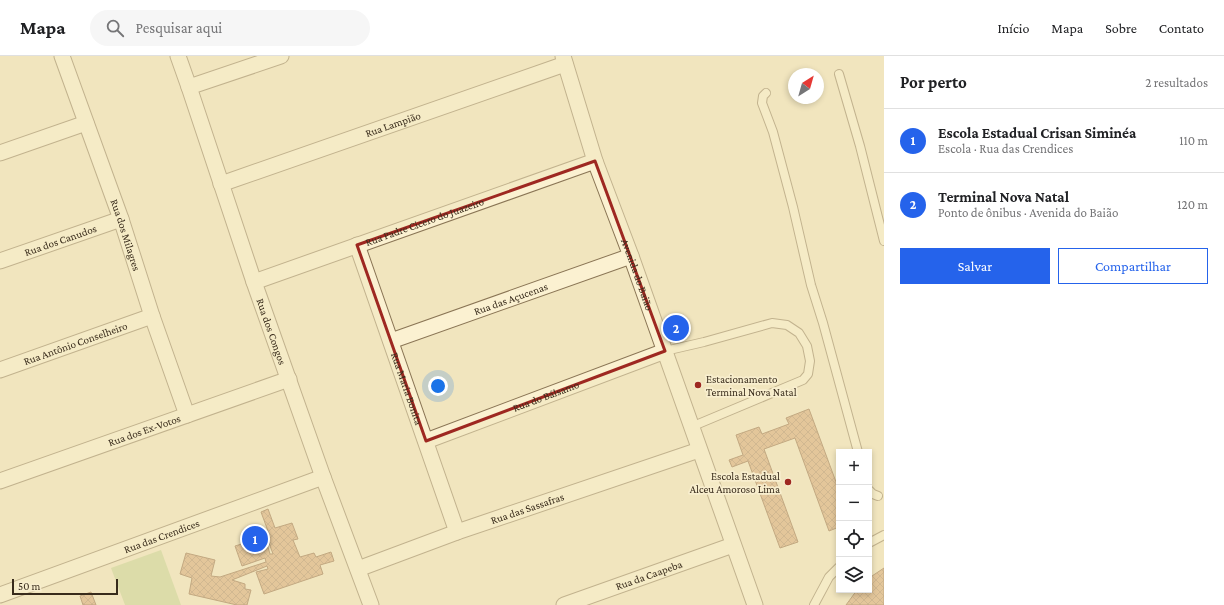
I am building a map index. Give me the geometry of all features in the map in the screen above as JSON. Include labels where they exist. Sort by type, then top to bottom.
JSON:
[{"type":"street","name":"Rua dos Milagres","points":[[62,56],[121,219],[152,316],[187,415]]},
{"type":"street","name":"Rua dos Congos","points":[[178,56],[254,282],[323,477],[371,605]]},
{"type":"street","points":[[189,87],[281,56]]},
{"type":"street","name":"Avenida do Baião","points":[[564,60],[595,161],[631,256],[755,605]]},
{"type":"street","name":"Rua Lampião","points":[[221,184],[564,60]]},
{"type":"street","points":[[0,153],[86,123]]},
{"type":"street","name":"Rua Padre Cicero do Juazeiro","points":[[254,282],[595,161]]},
{"type":"street","name":"Rua dos Canudos","points":[[0,261],[121,219]]},
{"type":"street","name":"Rua Maria Bonita","points":[[357,245],[457,532]]},
{"type":"street","name":"Rua das Açucenas","points":[[391,341],[631,256]]},
{"type":"street","name":"Rua Antônio Conselheiro","points":[[0,370],[152,316]]},
{"type":"street","name":"Rua do Bálsamo","points":[[426,440],[665,351]]},
{"type":"street","name":"Rua dos Ex-Votos","points":[[0,481],[289,379]]},
{"type":"street","name":"Rua das Sassafras","points":[[358,569],[457,532],[699,450]]},
{"type":"street","name":"Rua das Crendices","points":[[0,595],[323,477]]},
{"type":"street","name":"Rua da Caapeba","points":[[564,605],[733,545]]},
{"type":"lane","points":[[839,74],[860,146],[884,241]]},
{"type":"lane","points":[[766,93],[763,96],[762,103],[772,132],[793,207],[811,285],[823,323],[857,449]]},
{"type":"lane","points":[[665,351],[772,323],[787,325],[799,333],[807,346],[810,361],[808,374],[802,380],[691,427]]},
{"type":"lane","points":[[872,493],[878,496]]},
{"type":"lane","points":[[872,541],[884,535]]},
{"type":"lane","points":[[814,605],[829,577],[836,570]]},
{"type":"highlighted area","points":[[595,161],[665,351],[426,441],[357,245]]},
{"type":"green space","points":[[161,550],[181,605],[125,605],[111,568]]},
{"type":"building","points":[[679,316],[687,336],[673,341],[665,321]]},
{"type":"building","points":[[809,409],[836,482],[836,528],[829,531],[795,438],[764,449],[798,542],[780,548],[748,461],[732,467],[729,460],[743,455],[736,435],[759,427],[762,434],[789,424],[786,418]]},
{"type":"building","points":[[268,509],[275,528],[292,523],[298,539],[293,540],[300,557],[314,553],[316,557],[331,552],[334,561],[320,565],[323,574],[264,594],[256,572],[268,569],[267,566],[232,580],[245,584],[245,589],[251,590],[247,605],[237,605],[189,594],[192,578],[180,574],[186,553],[215,560],[211,576],[220,577],[266,562],[265,558],[242,566],[235,546],[265,537],[270,554],[273,554],[265,532],[268,531],[261,512]]},
{"type":"building","points":[[884,568],[884,605],[846,605],[855,593],[872,593],[872,576]]},
{"type":"building","points":[[91,592],[96,605],[83,605],[80,596]]},
{"type":"place","name":"Terminal Nova Natal","points":[[676,328]]},
{"type":"place","name":"Estacionamento Terminal Nova Natal","points":[[698,385]]},
{"type":"place","name":"Escola Estadual Alceu Amoroso Lima","points":[[788,482]]},
{"type":"place","name":"Escola Estadual Crisan Siminéa","points":[[255,539]]}]
